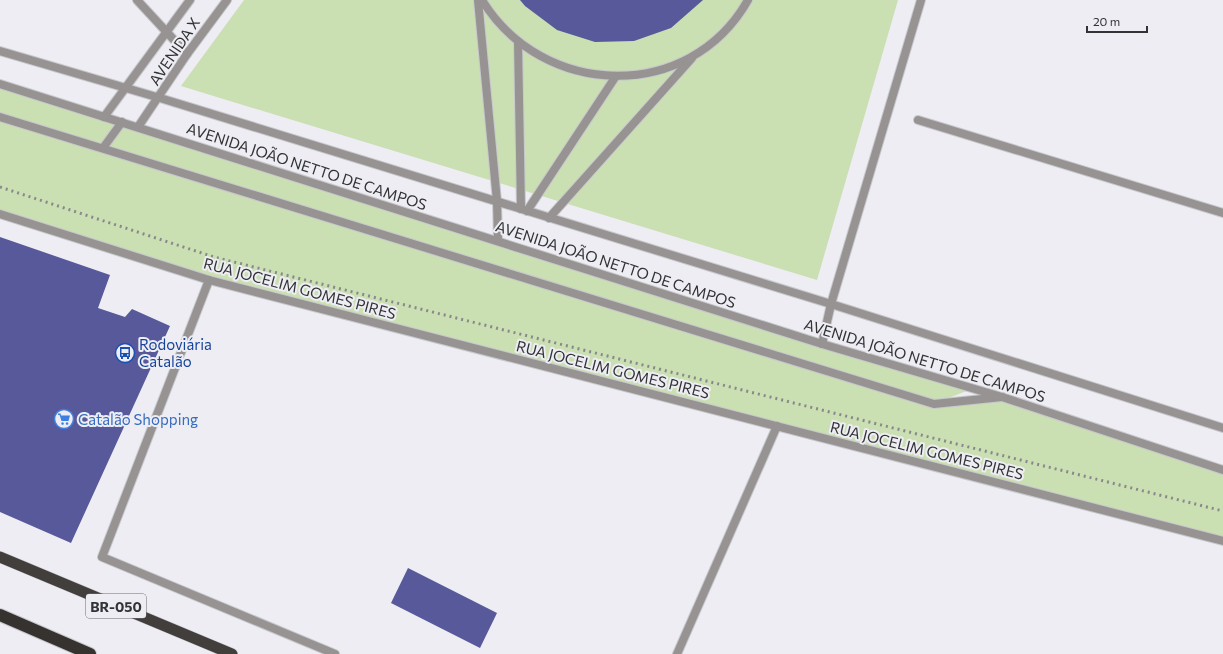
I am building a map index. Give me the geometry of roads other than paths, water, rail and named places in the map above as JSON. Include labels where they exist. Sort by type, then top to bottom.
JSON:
[{"type":"highway","name":"BR-050","points":[[0,557],[232,654]]},
{"type":"highway","points":[[0,615],[90,654]]},
{"type":"street","points":[[138,0],[187,54]]},
{"type":"street","name":"AVENIDA X","points":[[104,116],[190,0]]},
{"type":"street","name":"AVENIDA X","points":[[138,127],[160,98],[187,54],[227,0]]},
{"type":"street","points":[[478,0],[497,201],[498,241]]},
{"type":"street","points":[[482,0],[502,28],[518,42],[548,61],[564,68],[587,74],[616,76],[658,70],[678,63],[696,53],[724,32],[748,0]]},
{"type":"street","points":[[822,344],[831,304],[921,0]]},
{"type":"street","points":[[518,42],[524,210]]},
{"type":"street","name":"AVENIDA JOÃO NETTO DE CAMPOS","points":[[0,51],[124,89],[160,98],[497,201],[831,304],[1223,428]]},
{"type":"street","points":[[549,218],[696,53]]},
{"type":"street","points":[[524,210],[616,76]]},
{"type":"street","name":"AVENIDA JOÃO NETTO DE CAMPOS","points":[[0,84],[822,344],[1002,397],[1223,470]]},
{"type":"street","points":[[0,117],[376,234],[934,404],[1002,397]]},
{"type":"street","points":[[918,120],[1223,213]]},
{"type":"street","points":[[103,148],[122,122]]},
{"type":"street","name":"RUA JOCELIM GOMES PIRES","points":[[0,214],[209,280],[1223,540]]},
{"type":"street","points":[[209,280],[102,557],[335,654]]},
{"type":"street","points":[[677,654],[777,426]]},
{"type":"railway","points":[[0,187],[214,257],[1223,511]]},
{"type":"place","name":"Rodoviária Catalão","points":[[125,353]]},
{"type":"place","name":"Catalão Shopping","points":[[64,419]]}]
